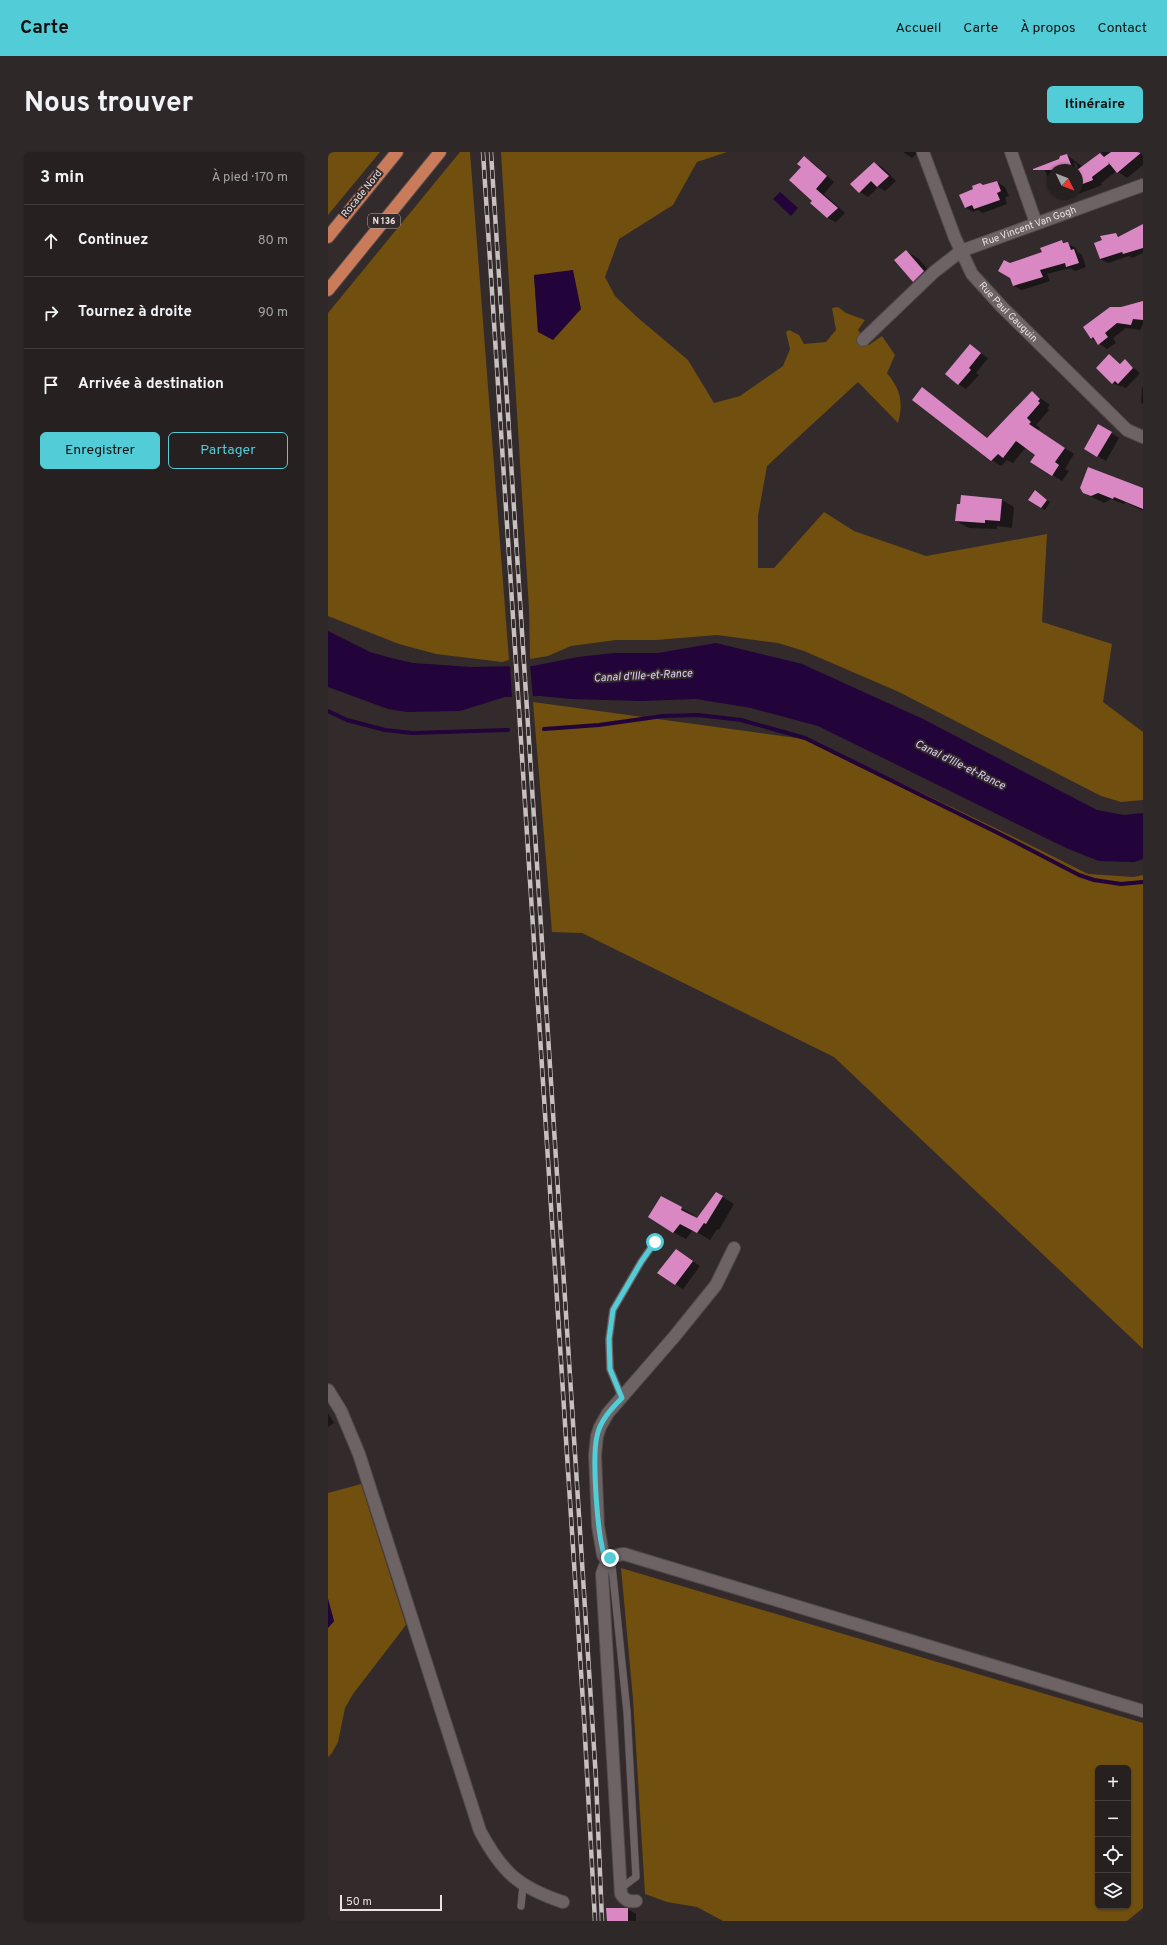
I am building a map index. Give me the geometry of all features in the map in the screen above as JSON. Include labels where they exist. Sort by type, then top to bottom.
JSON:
[{"type":"highway","name":"Rocade Nord","points":[[328,237],[397,152]]},
{"type":"highway","name":"N 136","points":[[328,290],[440,152]]},
{"type":"street","name":"Rue Paul Gauguin","points":[[923,152],[961,251],[972,274],[1002,308],[1127,430],[1143,437]]},
{"type":"street","points":[[1011,152],[1036,223]]},
{"type":"street","name":"Rue Vincent Van Gogh","points":[[863,340],[934,272],[961,251],[1143,185]]},
{"type":"street","points":[[607,1562],[603,1555],[598,1526],[595,1445],[597,1436],[604,1420],[716,1285],[734,1248]]},
{"type":"street","points":[[328,1390],[341,1411],[359,1454],[480,1831],[502,1867],[522,1885],[562,1902]]},
{"type":"street","points":[[636,1901],[629,1902],[624,1899],[621,1888],[602,1574],[607,1562],[617,1554],[624,1554],[1143,1711]]},
{"type":"lane","points":[[622,1398],[610,1369],[609,1339],[613,1310],[641,1262],[655,1242]]},
{"type":"lane","points":[[521,1906],[522,1885]]},
{"type":"shaded area","points":[[328,152],[380,152],[328,215]]},
{"type":"shaded area","points":[[460,152],[470,152],[509,660],[502,662],[436,654],[399,644],[328,616],[328,313]]},
{"type":"shaded area","points":[[501,152],[727,152],[697,162],[673,205],[619,239],[605,277],[615,296],[637,317],[688,360],[714,403],[740,396],[783,366],[790,349],[786,332],[789,330],[799,335],[804,344],[826,342],[836,330],[832,308],[838,307],[846,313],[865,320],[858,330],[869,345],[882,336],[895,355],[887,373],[898,390],[901,402],[898,423],[858,382],[767,466],[758,516],[758,568],[774,568],[824,512],[854,531],[926,556],[1047,534],[1042,622],[1112,644],[1103,702],[1143,732],[1143,800],[1121,802],[1101,796],[899,692],[804,651],[778,643],[717,635],[656,640],[616,640],[571,646],[548,656],[530,659],[529,609]],"holes":[[[534,275],[581,309],[567,323],[538,332]]]},
{"type":"shaded area","points":[[533,702],[811,740],[1088,874],[1134,877],[1143,875],[1143,1349],[834,1057],[582,933],[552,932]]},
{"type":"shaded area","points":[[361,1484],[406,1625],[353,1694],[345,1708],[338,1742],[328,1757],[328,1628],[334,1621],[328,1599],[328,1493]]},
{"type":"shaded area","points":[[621,1568],[1143,1723],[1143,1908],[1127,1921],[723,1921],[697,1907],[667,1902],[645,1894],[633,1699]]},
{"type":"water","points":[[780,192],[798,208],[791,216],[773,199]]},
{"type":"water","points":[[573,270],[581,309],[553,340],[538,332],[534,275]]},
{"type":"water","name":"Canal d'Ille-et-Rance","points":[[328,631],[370,652],[413,663],[471,667],[533,666],[578,657],[614,653],[658,653],[716,643],[802,664],[923,719],[1097,810],[1124,815],[1143,813],[1143,859],[1134,862],[1099,861],[1066,848],[818,726],[751,708],[696,699],[641,701],[571,699],[540,696],[505,697],[460,711],[407,712],[388,709],[328,687]]},
{"type":"water","points":[[328,1599],[334,1621],[328,1628]]},
{"type":"pier","points":[[530,664],[533,698],[512,699],[510,666]]},
{"type":"building","points":[[1111,152],[1142,152],[1117,173],[1108,162],[1109,164],[1092,177],[1093,180],[1083,184],[1083,166],[1100,153],[1104,157]]},
{"type":"building","points":[[1067,154],[1071,164],[1047,164],[1047,170],[1033,170],[1033,169],[1059,159],[1060,156]]},
{"type":"building","points":[[804,156],[827,176],[816,189],[838,208],[827,218],[810,203],[812,201],[789,180],[801,167],[797,164]]},
{"type":"building","points":[[874,162],[889,176],[877,187],[871,181],[859,193],[850,184]]},
{"type":"building","points":[[997,181],[1001,191],[997,193],[1000,200],[974,209],[972,205],[965,208],[959,195],[973,189],[972,186],[980,183],[983,185]]},
{"type":"building","points":[[1143,224],[1143,248],[1123,254],[1122,252],[1100,259],[1094,243],[1102,240],[1100,236],[1116,233],[1118,237]]},
{"type":"building","points":[[1062,240],[1063,243],[1068,242],[1071,250],[1074,249],[1079,263],[1066,267],[1065,263],[1040,270],[1043,277],[1013,286],[1010,278],[998,271],[1004,260],[1010,263],[1042,252],[1040,248]]},
{"type":"building","points":[[906,250],[924,271],[913,282],[894,260]]},
{"type":"building","points":[[1143,301],[1143,320],[1133,319],[1131,325],[1117,323],[1105,333],[1108,337],[1098,345],[1093,337],[1091,339],[1083,327],[1110,307],[1121,307]]},
{"type":"building","points":[[970,344],[981,353],[969,368],[971,370],[958,385],[945,374]]},
{"type":"building","points":[[1109,354],[1120,364],[1125,359],[1133,368],[1118,384],[1115,381],[1112,384],[1096,368]]},
{"type":"building","points":[[922,387],[987,438],[1032,391],[1040,399],[1038,401],[1040,403],[1027,418],[1031,422],[1029,424],[1065,448],[1055,462],[1059,465],[1052,476],[1030,462],[1035,455],[1016,441],[1003,458],[998,454],[991,461],[912,400]]},
{"type":"building","points":[[1098,424],[1112,432],[1097,457],[1084,449]]},
{"type":"building","points":[[1088,467],[1143,488],[1143,509],[1114,497],[1113,499],[1098,493],[1091,496],[1083,493],[1080,488]]},
{"type":"building","points":[[1035,490],[1047,500],[1041,508],[1028,500]]},
{"type":"building","points":[[961,495],[1002,499],[1000,521],[985,520],[985,523],[955,521],[957,504],[960,504]]},
{"type":"building","points":[[716,1192],[723,1196],[706,1224],[704,1223],[697,1233],[680,1224],[673,1233],[648,1217],[661,1196],[682,1207],[681,1210],[697,1218]]},
{"type":"building","points":[[676,1249],[693,1261],[675,1285],[657,1273]]},
{"type":"building","points":[[606,1908],[628,1908],[628,1921],[607,1921]]},
{"type":"waterway","points":[[328,711],[347,720],[385,730],[412,733],[508,730]]},
{"type":"waterway","points":[[544,729],[599,725],[663,716],[698,715],[741,720],[805,738],[1000,834],[1079,875],[1094,880],[1121,884],[1143,882]]},
{"type":"railway","points":[[483,152],[584,1718],[595,1921]]},
{"type":"railway","points":[[491,152],[596,1779],[602,1921]]},
{"type":"route","points":[[610,1558],[607,1562],[603,1555],[598,1526],[595,1445],[600,1427],[608,1412],[622,1398],[610,1369],[609,1339],[613,1310],[641,1262],[655,1242]]}]
